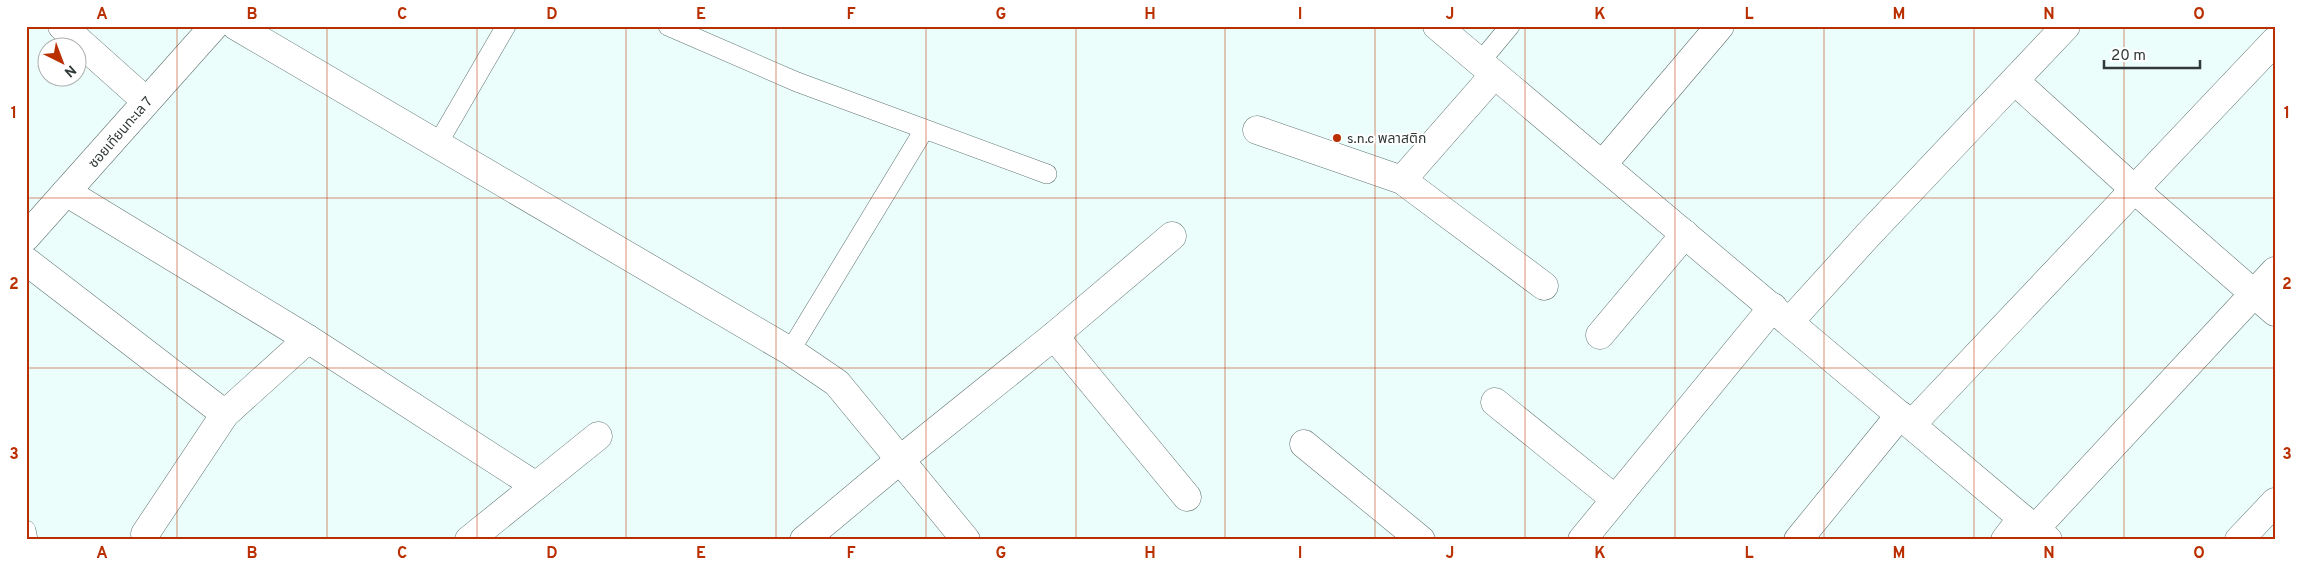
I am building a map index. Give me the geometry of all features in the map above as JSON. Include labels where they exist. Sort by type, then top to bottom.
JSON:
[{"type":"street","points":[[62,26],[146,101]]},
{"type":"street","name":"ซอยเทียนทะเล 7","points":[[26,237],[214,26]]},
{"type":"street","points":[[236,26],[790,351],[837,383],[966,540]]},
{"type":"street","points":[[1437,26],[1782,314],[2035,529]]},
{"type":"street","points":[[1603,164],[1720,26]]},
{"type":"street","points":[[1582,540],[1615,499],[1782,314],[1868,235],[2066,26]]},
{"type":"street","points":[[1798,540],[1906,419],[2134,189],[2275,41]]},
{"type":"street","points":[[1402,180],[1487,69]]},
{"type":"street","points":[[2015,81],[2134,189],[2275,312]]},
{"type":"street","points":[[1256,130],[1402,180],[1544,286]]},
{"type":"street","points":[[66,192],[308,339],[536,486]]},
{"type":"street","points":[[1600,336],[1685,234]]},
{"type":"street","points":[[804,540],[1054,336],[1172,236]]},
{"type":"street","points":[[26,260],[225,414]]},
{"type":"street","points":[[2005,540],[2035,529],[2275,271]]},
{"type":"street","points":[[1054,336],[1187,497]]},
{"type":"street","points":[[145,534],[225,414],[308,339]]},
{"type":"street","points":[[1495,402],[1615,499]]},
{"type":"street","points":[[469,540],[598,436]]},
{"type":"street","points":[[1304,444],[1421,540]]},
{"type":"street","points":[[2239,540],[2275,502]]},
{"type":"lane","points":[[438,145],[506,26]]},
{"type":"lane","points":[[668,26],[796,82],[857,102],[924,130],[1047,174]]},
{"type":"lane","points":[[1487,69],[1510,26]]},
{"type":"lane","points":[[790,351],[924,130]]},
{"type":"lane","points":[[26,530],[28,540]]},
{"type":"place","name":"s.n.c พลาสติก","points":[[1337,138]]}]
